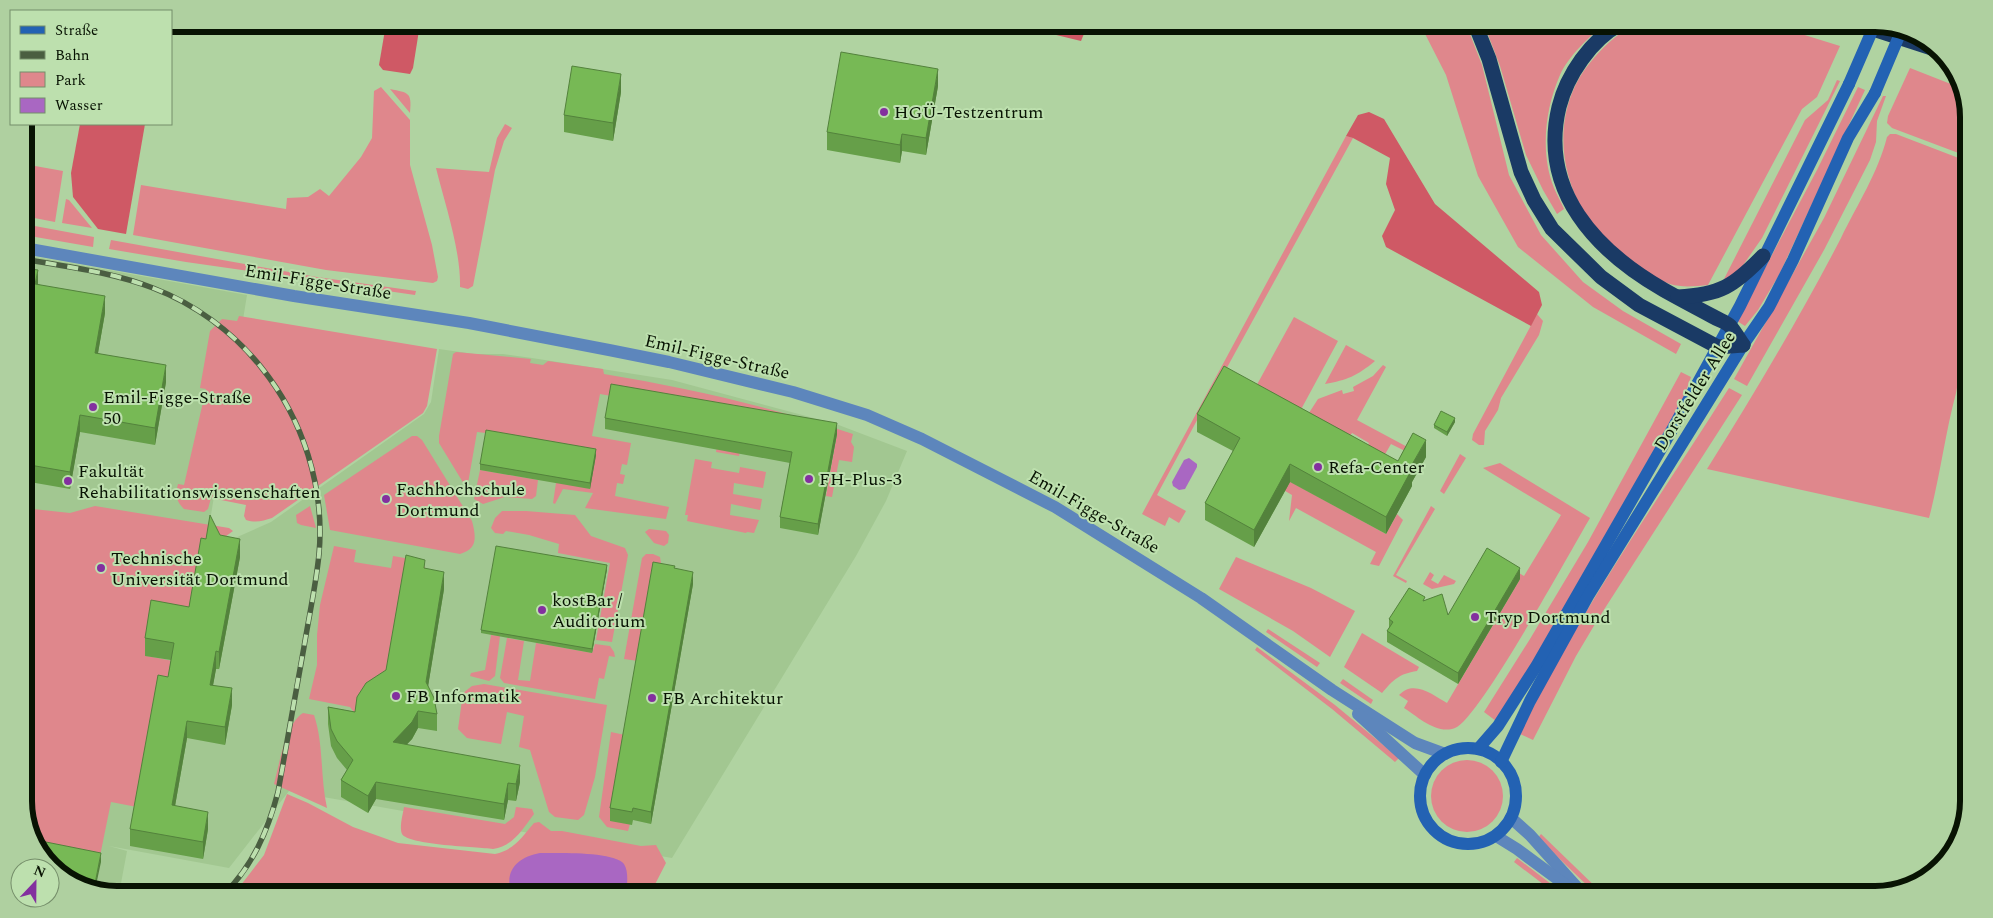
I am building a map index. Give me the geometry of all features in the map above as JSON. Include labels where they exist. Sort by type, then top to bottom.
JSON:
[{"type":"highway","points":[[1478,32],[1489,59],[1521,172],[1534,200],[1552,229],[1601,277],[1639,305],[1718,347],[1743,345]]},
{"type":"highway","points":[[1610,32],[1597,42],[1581,61],[1568,82],[1561,100],[1556,121],[1556,159],[1561,182],[1575,211],[1592,235],[1632,270],[1729,325],[1743,345]]},
{"type":"highway","points":[[1887,33],[1915,42]]},
{"type":"highway","points":[[1677,297],[1704,294],[1728,286],[1747,272],[1763,256]]},
{"type":"main road","name":"Dorstfelder Allee","points":[[1478,750],[1498,726],[1562,625],[1718,347],[1848,84],[1871,32]]},
{"type":"main road","name":"Dorstfelder Allee","points":[[1502,762],[1530,701],[1588,596],[1743,345],[1769,307],[1793,260],[1848,138],[1875,93],[1899,36]]},
{"type":"main road","points":[[1460,749],[1478,750],[1491,754],[1502,762],[1512,777],[1515,788],[1515,809],[1503,829],[1496,836],[1474,844],[1459,844],[1443,838],[1432,828],[1423,813],[1420,795],[1425,775],[1432,764],[1445,754],[1460,749]]},
{"type":"street","name":"Emil-Figge-Straße","points":[[33,250],[294,296],[469,323],[609,350],[669,362],[793,392],[867,415],[930,443],[1055,507],[1201,598],[1332,690],[1415,743],[1445,754]]},
{"type":"street","name":"Emil-Figge-Straße","points":[[1332,690],[1425,775]]},
{"type":"street","points":[[1511,818],[1530,835],[1576,886]]},
{"type":"street","points":[[1496,836],[1567,886]]},
{"type":"shaded area","points":[[385,32],[419,32],[413,68],[410,74],[383,70],[379,65]]},
{"type":"shaded area","points":[[1044,32],[1085,32],[1081,41]]},
{"type":"shaded area","points":[[1369,112],[1384,119],[1435,204],[1539,292],[1542,305],[1531,326],[1386,247],[1382,236],[1395,210],[1386,184],[1390,158],[1346,136],[1358,115]]},
{"type":"shaded area","points":[[80,125],[145,125],[126,234],[98,229],[73,197],[71,173]]},
{"type":"shaded area","points":[[33,257],[247,295],[209,527],[205,533],[235,538],[271,522],[424,414],[431,402],[439,349],[474,354],[503,354],[672,380],[836,424],[907,451],[886,501],[856,556],[672,858],[289,791],[229,868],[109,846],[127,851],[120,886],[101,884],[85,879],[62,864],[60,858],[54,856],[41,838],[34,817]]},
{"type":"green space","points":[[1424,32],[1469,32],[1482,65],[1509,175],[1541,235],[1583,282],[1623,311],[1681,344],[1676,354],[1593,307],[1518,247],[1478,176],[1446,75]]},
{"type":"green space","points":[[1487,32],[1596,32],[1568,61],[1560,75],[1548,116],[1546,131],[1547,160],[1554,188],[1564,209],[1557,214],[1526,155],[1500,66]]},
{"type":"green space","points":[[1795,32],[1840,46],[1817,97],[1802,109],[1708,285],[1685,286],[1670,284],[1649,274],[1635,264],[1608,241],[1591,222],[1584,212],[1568,174],[1564,154],[1564,133],[1566,113],[1572,93],[1581,75],[1594,58],[1620,33]]},
{"type":"green space","points":[[1910,68],[1954,85],[1960,112],[1960,154],[1892,128],[1887,123],[1888,116]]},
{"type":"green space","points":[[1837,80],[1840,81],[1762,238],[1739,271],[1723,281],[1805,120],[1828,100]]},
{"type":"green space","points":[[381,87],[410,120],[410,165],[432,245],[438,277],[437,281],[433,283],[326,270],[133,235],[141,185],[286,209],[287,198],[308,197],[320,189],[329,196],[361,157],[372,138],[374,91]]},
{"type":"green space","points":[[1858,87],[1865,90],[1779,275],[1758,310],[1745,326],[1737,321],[1817,170]]},
{"type":"green space","points":[[390,89],[401,91],[410,97],[410,113]]},
{"type":"green space","points":[[1883,96],[1886,96],[1877,121],[1876,142],[1870,160],[1824,250],[1747,386],[1734,379],[1824,218]]},
{"type":"green space","points":[[505,124],[512,128],[504,141],[495,170],[473,286],[468,289],[460,287],[460,273],[455,243],[436,168],[489,172],[497,138]]},
{"type":"green space","points":[[1890,134],[1896,134],[1960,159],[1960,376],[1929,518],[1707,469],[1759,384],[1825,268],[1867,189],[1887,137]]},
{"type":"green space","points":[[1346,136],[1353,138],[1224,373],[1254,390],[1294,317],[1338,341],[1298,415],[1203,409],[1157,495],[1186,511],[1179,523],[1169,517],[1165,526],[1142,514]]},
{"type":"green space","points":[[33,166],[63,171],[55,222],[33,218]]},
{"type":"green space","points":[[66,199],[69,200],[92,228],[62,223]]},
{"type":"green space","points":[[33,226],[94,237],[93,247],[33,237]]},
{"type":"green space","points":[[111,240],[317,277],[416,291],[415,295],[186,262],[109,249]]},
{"type":"green space","points":[[1537,314],[1543,321],[1539,335],[1501,398],[1498,410],[1485,431],[1484,445],[1479,445],[1472,440],[1473,434]]},
{"type":"green space","points":[[239,316],[437,349],[427,406],[423,413],[272,518],[259,521],[246,520],[244,516],[246,505],[211,498],[208,509],[204,512],[184,509],[177,498],[178,484],[184,485],[206,389],[200,388],[210,331],[222,319],[237,321]]},
{"type":"green space","points":[[1346,345],[1375,361],[1351,377],[1325,384]]},
{"type":"green space","points":[[456,352],[531,359],[530,363],[543,365],[548,361],[603,369],[604,374],[667,385],[792,415],[853,434],[851,442],[854,447],[852,462],[839,460],[832,497],[826,496],[837,434],[746,418],[739,456],[716,452],[722,415],[600,394],[592,436],[631,443],[627,465],[622,464],[620,474],[625,475],[623,484],[617,483],[615,496],[669,507],[666,519],[585,508],[593,493],[563,489],[555,504],[553,503],[556,483],[486,433],[477,432],[467,489],[439,443],[453,354]]},
{"type":"green space","points":[[1383,365],[1386,367],[1357,420],[1413,450],[1411,454],[1391,444],[1384,456],[1367,447],[1369,443],[1352,433],[1348,439],[1307,416],[1318,399],[1342,390],[1343,394],[1354,391],[1353,387],[1373,376]]},
{"type":"green space","points":[[1681,372],[1691,377],[1684,397],[1542,647],[1496,721],[1484,712],[1588,542]]},
{"type":"green space","points":[[1729,388],[1742,395],[1598,619],[1576,656],[1533,740],[1520,734],[1567,644],[1619,558]]},
{"type":"green space","points":[[412,436],[417,436],[422,440],[472,521],[475,537],[473,546],[466,552],[460,554],[330,530],[324,495]]},
{"type":"green space","points":[[1460,454],[1466,458],[1444,494],[1440,491]]},
{"type":"green space","points":[[695,459],[712,462],[711,468],[739,473],[740,467],[766,472],[763,488],[734,483],[733,494],[762,499],[760,510],[731,504],[730,515],[759,520],[754,533],[687,521],[688,515],[685,515]]},
{"type":"green space","points":[[1500,463],[1590,518],[1524,632],[1484,696],[1467,718],[1455,728],[1441,729],[1428,724],[1404,708],[1408,701],[1399,695],[1405,690],[1417,688],[1447,703],[1520,579],[1514,570],[1524,576],[1561,515],[1483,468]]},
{"type":"green space","points":[[480,470],[538,480],[536,496],[532,499],[505,497],[483,504],[474,499]]},
{"type":"green space","points":[[1289,481],[1386,534],[1397,514],[1403,520],[1379,566],[1370,564],[1376,552],[1296,508],[1289,521],[1292,495],[1280,488]]},
{"type":"green space","points":[[95,506],[229,528],[233,531],[218,542],[189,624],[146,654],[147,656],[183,663],[137,807],[111,802],[99,861],[51,852],[37,828],[33,806],[33,509],[70,513]]},
{"type":"green space","points":[[310,506],[316,528],[297,523],[296,515]]},
{"type":"green space","points":[[1431,506],[1435,509],[1396,575],[1407,581],[1406,583],[1393,576]]},
{"type":"green space","points":[[502,511],[575,515],[591,536],[625,548],[628,555],[612,642],[596,640],[610,563],[558,553],[559,544],[529,535],[506,531],[503,534],[495,533],[491,528],[495,518]]},
{"type":"green space","points":[[649,529],[666,531],[669,535],[668,543],[664,546],[654,543],[645,532]]},
{"type":"green space","points":[[334,546],[356,550],[354,562],[391,568],[393,556],[422,561],[426,570],[384,688],[356,715],[350,707],[309,699],[317,665],[320,605]]},
{"type":"green space","points":[[646,554],[660,557],[661,563],[638,661],[624,659],[642,558]]},
{"type":"green space","points":[[1236,557],[1311,588],[1355,611],[1330,657],[1293,631],[1219,589]]},
{"type":"green space","points":[[1430,572],[1434,575],[1431,580],[1438,584],[1444,575],[1456,581],[1454,584],[1432,589],[1423,584]]},
{"type":"green space","points":[[1268,629],[1320,663],[1317,667],[1266,632]]},
{"type":"green space","points":[[1362,633],[1419,667],[1417,671],[1397,678],[1382,693],[1344,667]]},
{"type":"green space","points":[[491,635],[500,636],[495,676],[489,681],[470,676],[471,673],[485,670]]},
{"type":"green space","points":[[507,638],[524,641],[518,680],[530,681],[536,643],[592,653],[595,644],[610,646],[615,657],[609,656],[604,679],[599,678],[595,699],[504,683],[500,678]]},
{"type":"green space","points":[[1257,647],[1335,705],[1399,758],[1395,762],[1332,709],[1255,650]]},
{"type":"green space","points":[[1343,679],[1373,700],[1371,704],[1340,683]]},
{"type":"green space","points":[[484,684],[607,705],[595,777],[584,815],[578,820],[555,817],[549,812],[530,750],[519,747],[524,716],[507,712],[501,744],[467,738],[458,729],[463,693],[472,686]]},
{"type":"green space","points":[[303,713],[314,715],[317,726],[327,808],[274,784],[288,735],[297,718]]},
{"type":"green space","points":[[611,732],[625,735],[610,820],[630,824],[628,831],[607,827],[599,817]]},
{"type":"green space","points":[[1467,760],[1481,763],[1493,770],[1500,782],[1503,796],[1500,810],[1493,822],[1481,829],[1467,832],[1453,829],[1441,822],[1434,810],[1431,796],[1434,782],[1441,770],[1453,763]]},
{"type":"green space","points":[[287,794],[353,827],[398,843],[495,854],[513,846],[534,823],[539,822],[551,831],[562,831],[641,846],[656,845],[666,863],[654,886],[240,886],[264,855]]},
{"type":"green space","points":[[404,807],[505,824],[514,817],[516,807],[532,809],[534,814],[512,841],[493,849],[444,845],[407,838],[401,831]]},
{"type":"green space","points":[[1541,834],[1595,886],[1588,886],[1538,838]]},
{"type":"green space","points":[[1517,858],[1554,886],[1546,886],[1514,862]]},
{"type":"water","points":[[1189,458],[1197,464],[1197,467],[1185,489],[1179,490],[1173,486],[1172,482],[1184,460]]},
{"type":"water","points":[[540,853],[571,853],[609,857],[624,864],[627,871],[627,886],[510,886],[509,878],[514,866],[532,855]]},
{"type":"building","name":"HGÜ-Testzentrum","points":[[841,52],[938,69],[926,138],[902,134],[900,145],[827,132]]},
{"type":"building","points":[[572,66],[621,74],[613,123],[564,115]]},
{"type":"building","name":"Emil-Figge-Straße 50","points":[[33,269],[38,270],[35,284],[105,296],[95,353],[166,365],[155,428],[80,415],[70,472],[33,466]]},
{"type":"building","name":"Refa-Center","points":[[1224,366],[1398,461],[1413,433],[1426,440],[1386,517],[1290,464],[1254,530],[1205,503],[1240,438],[1197,414]]},
{"type":"building","points":[[611,384],[837,423],[818,524],[780,517],[792,452],[605,418]]},
{"type":"building","points":[[1441,411],[1455,418],[1447,432],[1434,425]]},
{"type":"building","points":[[486,430],[596,449],[590,483],[480,464]]},
{"type":"building","points":[[210,515],[220,535],[240,539],[219,652],[216,651],[210,685],[232,688],[225,727],[187,721],[172,805],[208,812],[203,842],[130,829],[158,675],[168,677],[174,643],[145,638],[151,600],[189,607],[201,538],[206,539]]},
{"type":"building","name":"kostBar / Auditorium","points":[[496,546],[607,565],[592,649],[481,630]]},
{"type":"building","name":"Tryp Dortmund","points":[[1487,548],[1520,568],[1458,673],[1387,631],[1393,622],[1389,619],[1409,588],[1425,597],[1423,601],[1442,594],[1448,615]]},
{"type":"building","name":"FB Informatik","points":[[406,555],[425,560],[424,568],[444,572],[426,682],[434,698],[437,714],[418,711],[412,722],[393,742],[520,765],[516,784],[508,783],[504,804],[376,782],[368,796],[341,780],[353,760],[337,741],[331,729],[328,707],[355,712],[357,697],[366,683],[386,670]]},
{"type":"building","name":"FB Architektur","points":[[653,562],[693,572],[651,812],[633,808],[632,812],[610,808]]},
{"type":"building","points":[[43,841],[101,853],[95,882],[75,874],[62,864],[60,858],[56,858]]},
{"type":"railway","points":[[33,261],[89,270],[137,282],[184,302],[212,320],[250,354],[276,387],[289,409],[308,455],[318,504],[319,554],[278,792],[258,847],[243,872],[231,886]]},
{"type":"place","name":"HGÜ-Testzentrum","points":[[884,112]]},
{"type":"place","name":"Emil-Figge-Straße 50","points":[[93,407]]},
{"type":"place","name":"Refa-Center","points":[[1318,467]]},
{"type":"place","name":"FH-Plus-3","points":[[809,479]]},
{"type":"place","name":"Fakultät Rehabilitationswissenschaften","points":[[68,481]]},
{"type":"place","name":"Fachhochschule Dortmund","points":[[386,499]]},
{"type":"place","name":"Technische Universität Dortmund","points":[[101,568]]},
{"type":"place","name":"kostBar / Auditorium","points":[[542,610]]},
{"type":"place","name":"Tryp Dortmund","points":[[1475,617]]},
{"type":"place","name":"FB Informatik","points":[[396,696]]},
{"type":"place","name":"FB Architektur","points":[[652,698]]}]
